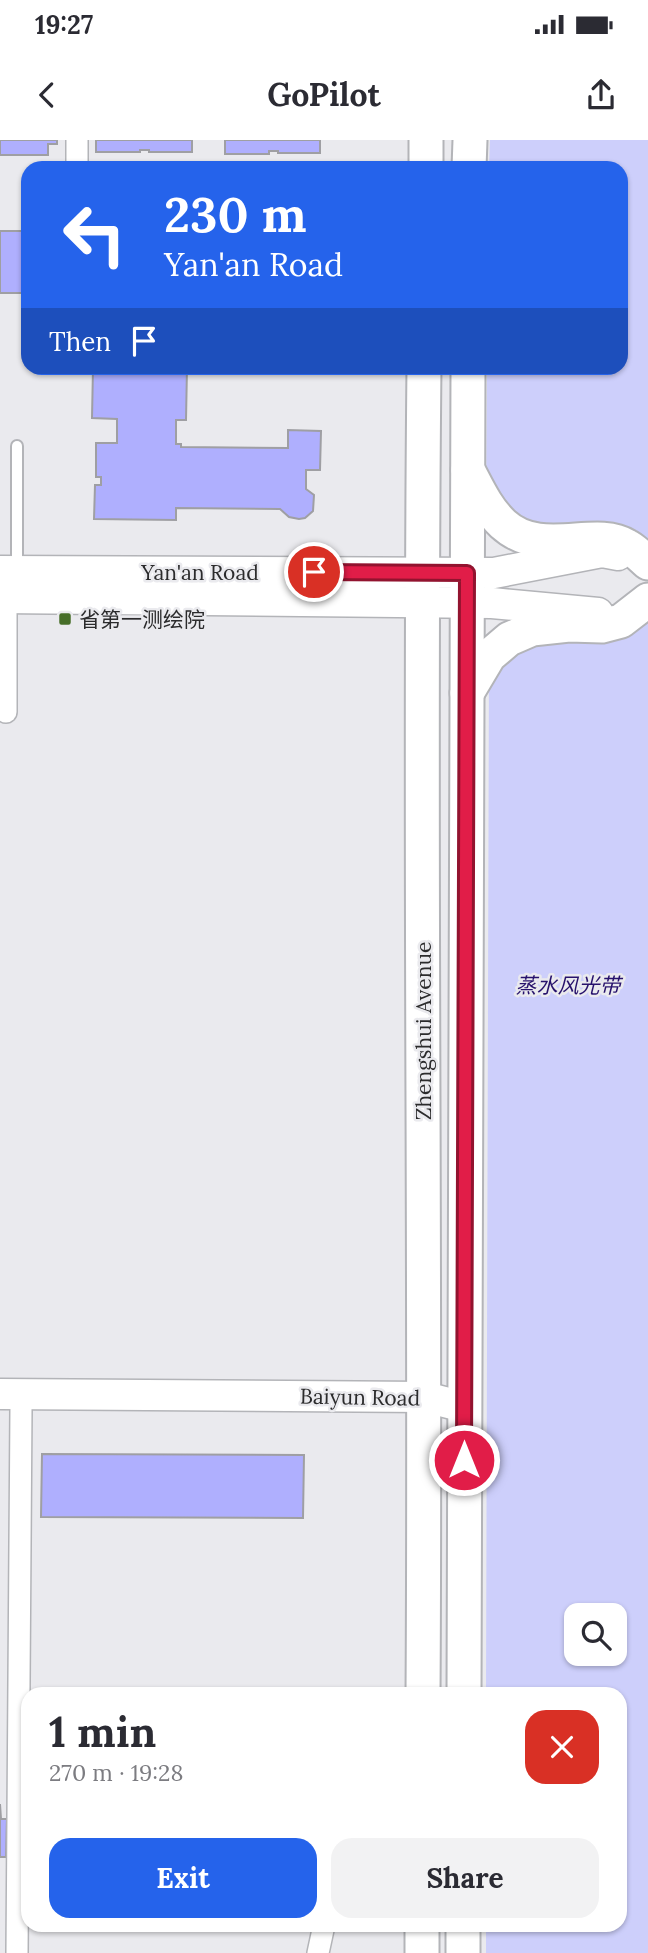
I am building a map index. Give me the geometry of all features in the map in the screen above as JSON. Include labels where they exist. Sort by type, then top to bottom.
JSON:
[{"type":"main road","points":[[426,140],[426,161]]},
{"type":"main road","points":[[469,161],[470,140]]},
{"type":"main road","name":"Zhengshui Avenue","points":[[424,375],[421,587],[424,1687]]},
{"type":"main road","name":"Zhengshui Avenue","points":[[464,1687],[468,375]]},
{"type":"main road","points":[[468,468],[486,504],[504,525],[526,537],[548,542],[604,539],[626,545],[648,564]]},
{"type":"main road","name":"Yan'an Road","points":[[467,588],[494,573],[602,552],[648,564]]},
{"type":"main road","name":"Yan'an Road","points":[[6,585],[467,588],[602,614],[622,610],[648,599]]},
{"type":"main road","points":[[467,693],[489,656],[509,639],[531,629],[569,625],[602,626],[621,621],[648,599]]},
{"type":"main road","name":"Baiyun Road","points":[[7,1403],[425,1405],[464,1408]]},
{"type":"main road","points":[[422,1932],[422,1953]]},
{"type":"main road","points":[[463,1932],[463,1953]]},
{"type":"street","points":[[77,140],[77,161]]},
{"type":"street","points":[[6,585],[6,712]]},
{"type":"street","points":[[7,1403],[9,1736],[17,1953]]},
{"type":"street","points":[[318,1953],[322,1932]]},
{"type":"lane","points":[[6,585],[18,446]]},
{"type":"green space","points":[[490,140],[648,140],[648,565],[486,504],[487,375],[628,375],[628,161],[489,161]]},
{"type":"green space","name":"蒸水风光带","points":[[648,598],[648,1953],[486,1953],[486,1932],[627,1932],[627,1687],[486,1687],[489,656]]},
{"type":"building","points":[[0,140],[57,140],[57,144],[48,144],[48,155],[0,155]]},
{"type":"building","points":[[96,140],[192,140],[192,152],[96,152]]},
{"type":"building","points":[[225,140],[320,140],[320,153],[269,151],[269,154],[225,154]]},
{"type":"building","points":[[0,231],[21,231],[21,293],[0,293]]},
{"type":"building","points":[[93,375],[187,375],[186,420],[176,420],[176,444],[181,444],[181,447],[288,448],[288,430],[321,431],[320,470],[306,470],[306,489],[314,495],[313,511],[305,518],[299,519],[289,517],[280,509],[176,508],[176,520],[94,519],[95,485],[101,485],[101,477],[96,477],[96,443],[117,443],[117,419],[92,418]]},
{"type":"building","points":[[42,1454],[304,1455],[303,1518],[41,1517]]},
{"type":"building","points":[[0,1804],[1,1819],[7,1819],[6,1857],[0,1857]]},
{"type":"place","name":"省第一测绘院","points":[[65,619]]},
{"type":"route","points":[[314,572],[467,573],[464,1460]]}]
